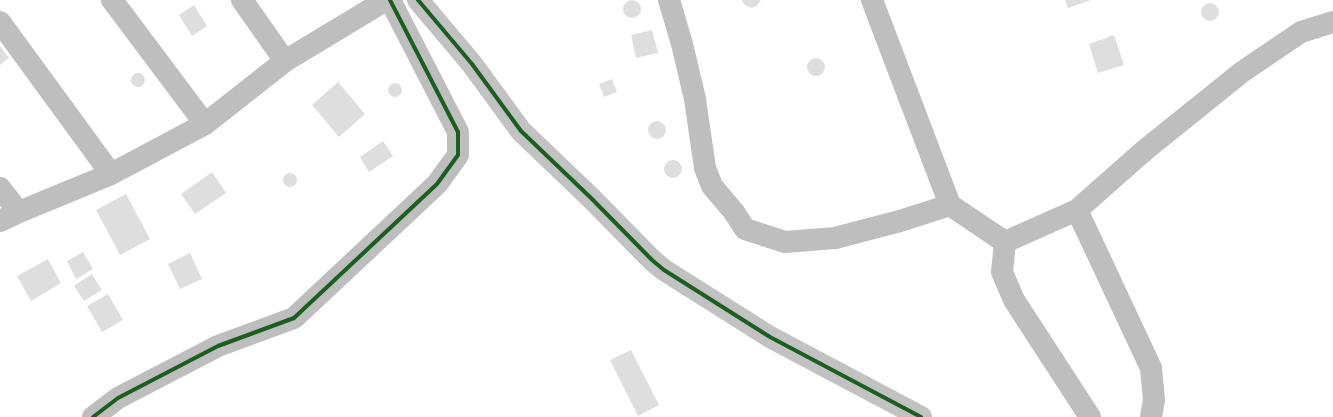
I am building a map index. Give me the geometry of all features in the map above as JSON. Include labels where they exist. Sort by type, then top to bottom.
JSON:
[{"type":"street","points":[[112,0],[205,124]]},
{"type":"street","points":[[242,0],[285,61]]},
{"type":"street","points":[[0,188],[9,217],[111,174],[205,124],[285,61],[386,0]]},
{"type":"street","points":[[93,417],[118,398],[218,346],[294,318],[442,178],[458,155],[458,132],[390,0]]},
{"type":"street","points":[[418,0],[472,64],[521,131],[664,270],[770,338],[922,417]]},
{"type":"street","points":[[669,0],[682,44],[695,99],[706,168],[712,186],[746,229],[785,242],[835,238],[900,221],[950,205]]},
{"type":"street","points":[[872,0],[950,205],[1005,242]]},
{"type":"street","points":[[0,22],[111,174]]},
{"type":"street","points":[[1005,242],[1077,210],[1145,150],[1242,72],[1301,32],[1333,22]]},
{"type":"street","points":[[1077,210],[1151,368],[1154,400],[1151,417]]},
{"type":"street","points":[[1005,242],[1002,272],[1014,300],[1090,417]]},
{"type":"building","points":[[632,0],[638,3],[641,9],[638,15],[632,18],[626,15],[623,9],[626,3]]},
{"type":"building","points":[[742,0],[761,0],[757,6],[751,8],[745,5]]},
{"type":"building","points":[[1065,0],[1091,0],[1068,8]]},
{"type":"building","points":[[1210,3],[1216,6],[1219,12],[1216,18],[1210,21],[1204,18],[1201,12],[1204,6]]},
{"type":"building","points":[[194,5],[207,26],[192,36],[179,15]]},
{"type":"building","points":[[652,30],[658,53],[636,58],[631,35]]},
{"type":"building","points":[[1114,35],[1124,65],[1098,73],[1089,44]]},
{"type":"building","points":[[0,46],[9,58],[0,65]]},
{"type":"building","points":[[816,58],[822,61],[825,67],[822,73],[816,76],[810,73],[807,67],[810,61]]},
{"type":"building","points":[[138,73],[143,75],[145,80],[143,85],[138,87],[133,85],[131,80],[133,75]]},
{"type":"building","points":[[612,79],[617,92],[604,97],[599,84]]},
{"type":"building","points":[[338,82],[365,114],[339,137],[312,105]]},
{"type":"building","points":[[395,83],[400,85],[402,90],[400,95],[395,97],[390,95],[388,90],[390,85]]},
{"type":"building","points":[[657,121],[663,124],[666,130],[663,136],[657,139],[651,136],[648,130],[651,124]]},
{"type":"building","points":[[383,141],[393,156],[369,172],[360,157]]},
{"type":"building","points":[[673,160],[679,163],[682,169],[679,175],[673,178],[667,175],[664,169],[667,163]]},
{"type":"building","points":[[212,172],[226,193],[195,214],[181,194]]},
{"type":"building","points":[[290,173],[295,175],[297,180],[295,185],[290,187],[285,185],[283,180],[285,175]]},
{"type":"building","points":[[126,194],[150,239],[120,255],[96,210]]},
{"type":"building","points":[[83,252],[93,269],[76,279],[67,261]]},
{"type":"building","points":[[190,253],[202,279],[180,289],[168,264]]},
{"type":"building","points":[[48,259],[61,283],[31,301],[17,276]]},
{"type":"building","points":[[92,274],[102,290],[84,301],[74,286]]},
{"type":"building","points":[[108,294],[123,320],[102,332],[87,306]]},
{"type":"building","points":[[631,350],[659,405],[638,416],[610,360]]},
{"type":"cycle path","points":[[93,417],[118,398],[218,346],[294,318],[437,184],[458,155],[458,132],[390,0]]},
{"type":"cycle path","points":[[418,0],[472,64],[521,131],[664,270],[770,337],[921,417]]}]
